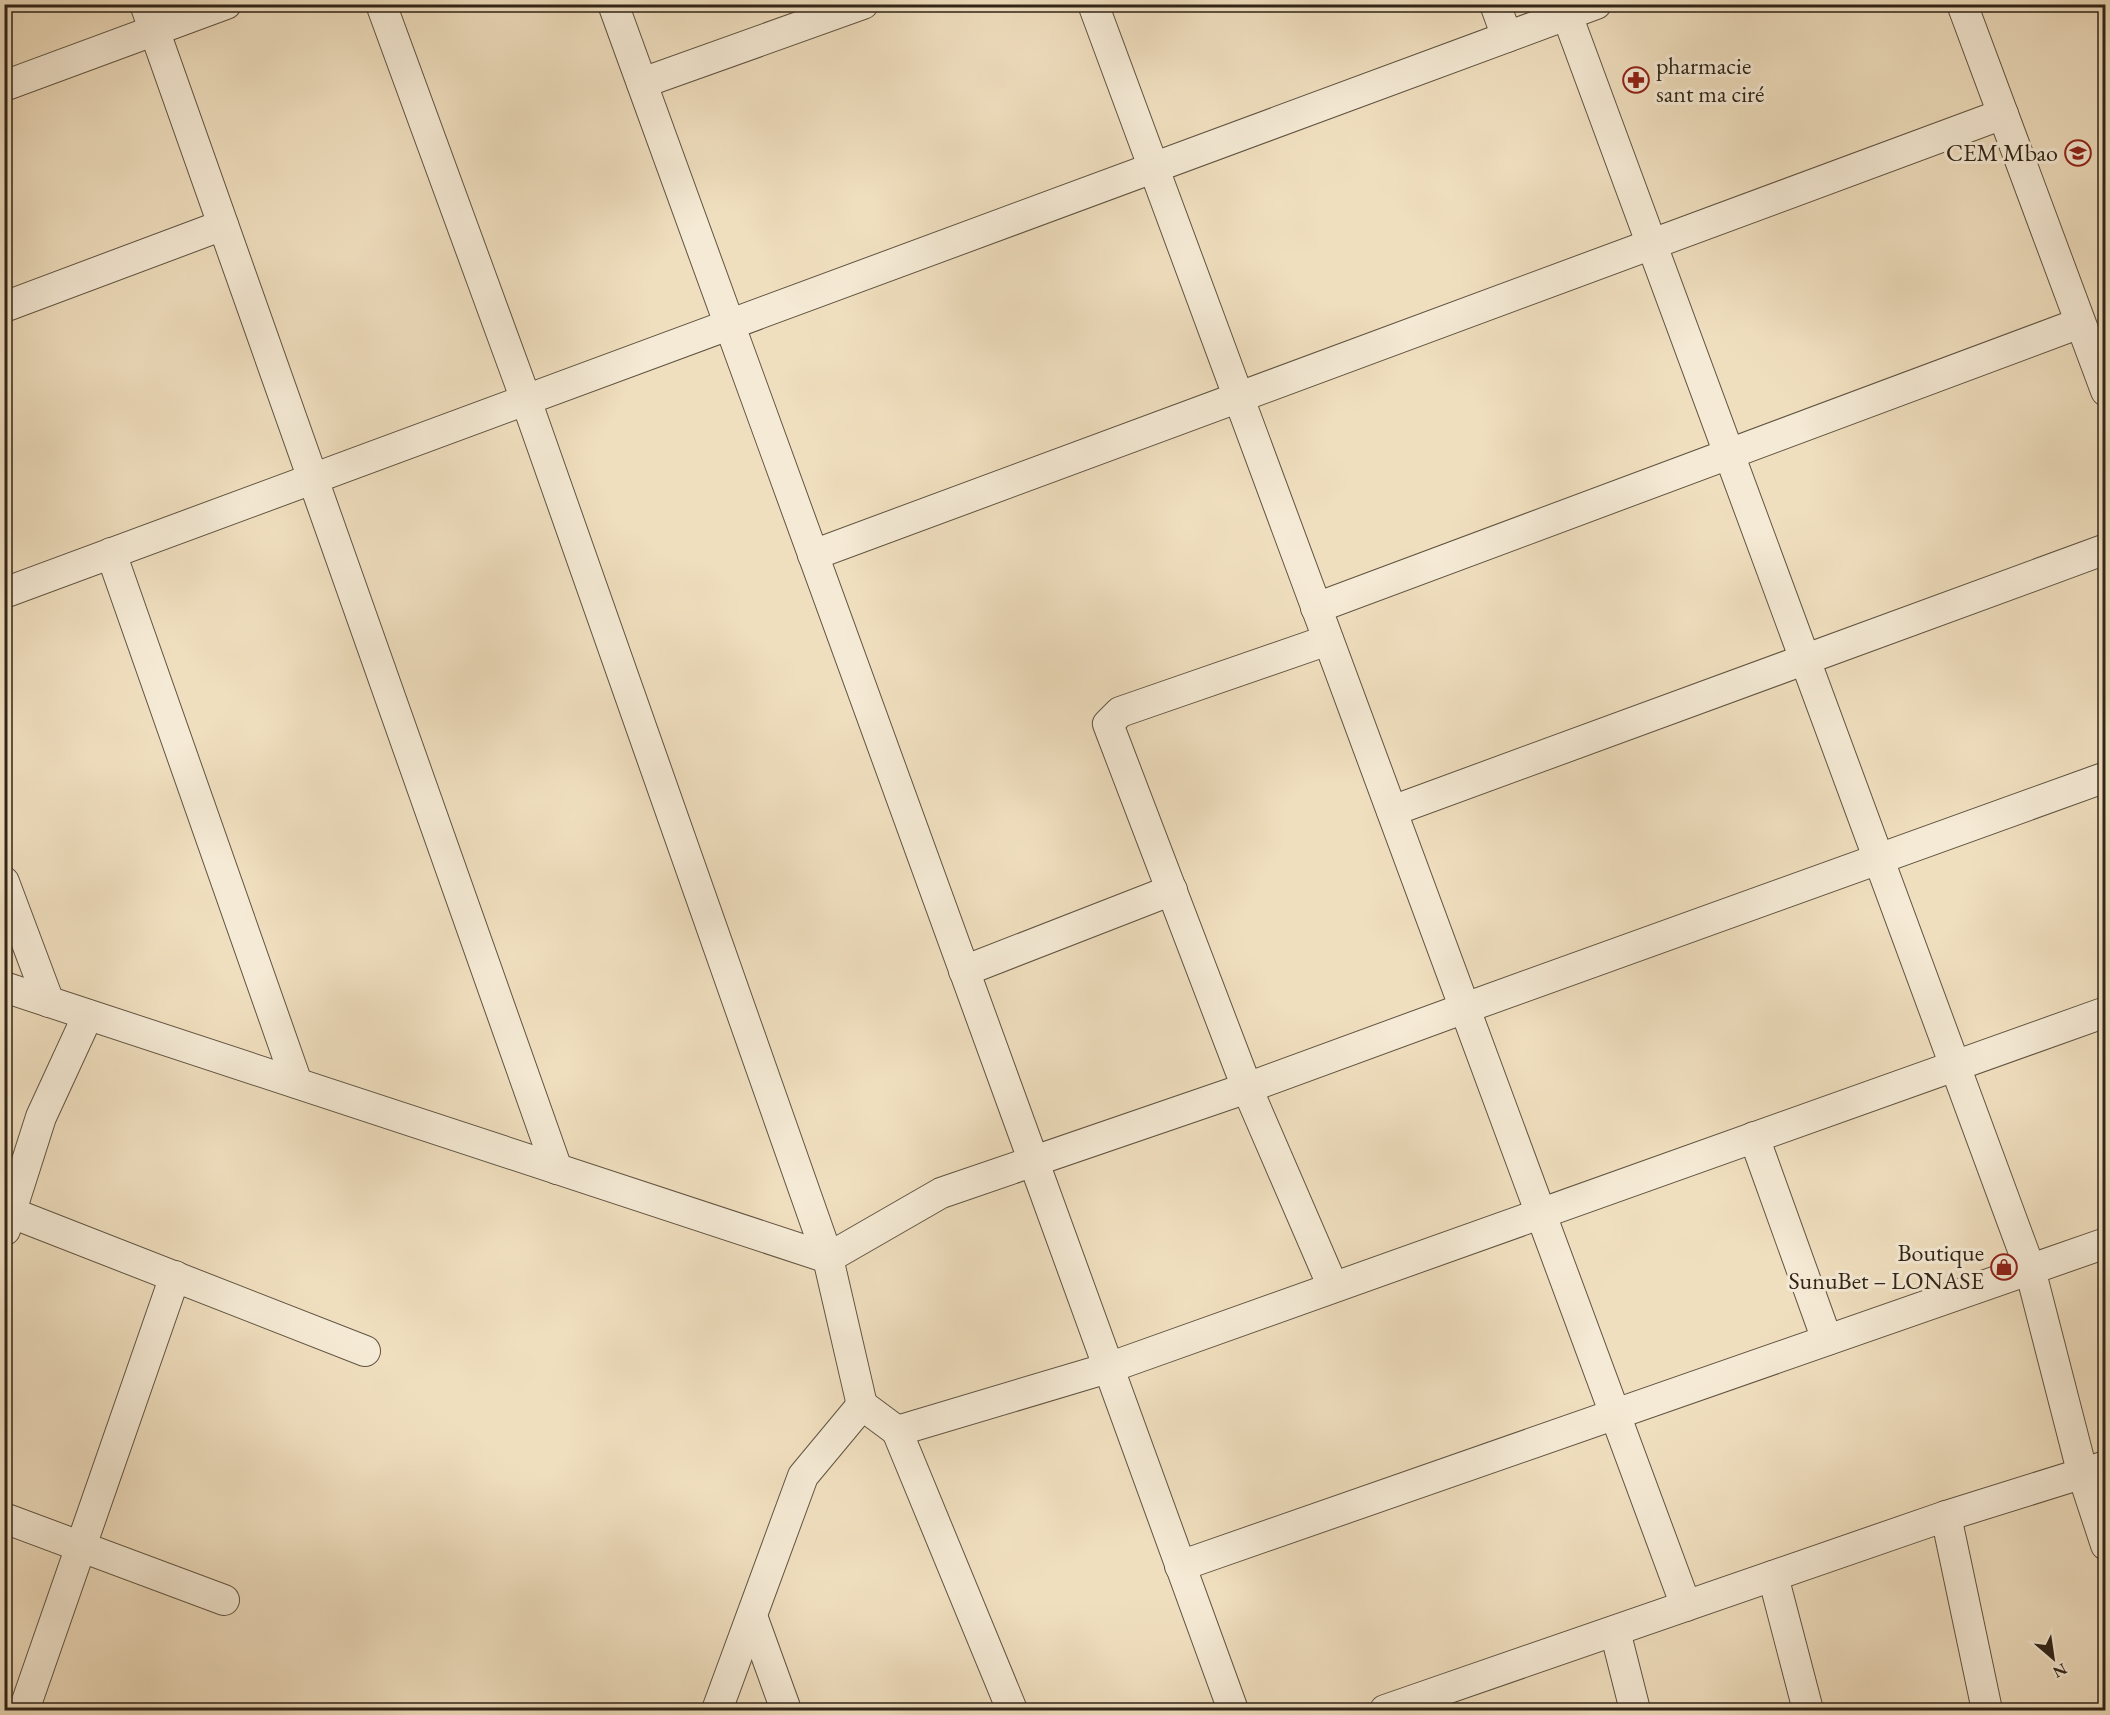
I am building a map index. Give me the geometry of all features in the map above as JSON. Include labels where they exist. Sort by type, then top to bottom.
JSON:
[{"type":"street","points":[[4,86],[149,18],[226,4]]},
{"type":"street","points":[[381,4],[526,400],[828,1258],[862,1405],[897,1431],[1012,1710]]},
{"type":"street","points":[[613,4],[1233,1710]]},
{"type":"street","points":[[642,84],[863,4]]},
{"type":"street","points":[[1093,4],[1686,1606]]},
{"type":"street","points":[[1495,4],[1507,37]]},
{"type":"street","points":[[4,593],[1596,4]]},
{"type":"street","points":[[1962,4],[2106,391]]},
{"type":"street","points":[[1567,15],[2030,1269],[2094,1470],[2106,1545]]},
{"type":"street","points":[[149,18],[557,1169]]},
{"type":"street","points":[[813,555],[2003,114]]},
{"type":"street","points":[[4,307],[223,225]]},
{"type":"street","points":[[1316,608],[2080,322]]},
{"type":"street","points":[[1392,811],[2106,549]]},
{"type":"street","points":[[111,554],[297,1083]]},
{"type":"street","points":[[1329,640],[1120,711],[1108,724],[1247,1088],[1333,1287]]},
{"type":"street","points":[[4,987],[828,1258],[941,1193],[1247,1088],[2106,777]]},
{"type":"street","points":[[4,882],[49,1002]]},
{"type":"street","points":[[964,971],[1172,890]]},
{"type":"street","points":[[897,1431],[1108,1368],[2106,1012]]},
{"type":"street","points":[[88,1015],[41,1117],[8,1222],[175,1276],[364,1351]]},
{"type":"street","points":[[1754,1137],[1827,1340]]},
{"type":"street","points":[[1180,1566],[2106,1243]]},
{"type":"street","points":[[24,1710],[175,1276]]},
{"type":"street","points":[[717,1710],[803,1476],[862,1405]]},
{"type":"street","points":[[1385,1710],[1946,1516],[2094,1470]]},
{"type":"street","points":[[1946,1516],[1987,1710]]},
{"type":"street","points":[[4,1518],[224,1600]]},
{"type":"street","points":[[1773,1576],[1808,1710]]},
{"type":"street","points":[[752,1616],[786,1710]]},
{"type":"street","points":[[1615,1631],[1635,1710]]},
{"type":"place","name":"pharmacie sant ma ciré","points":[[1636,80]]},
{"type":"place","name":"CEM Mbao","points":[[2078,153]]},
{"type":"place","name":"Boutique SunuBet – LONASE","points":[[2004,1267]]}]
